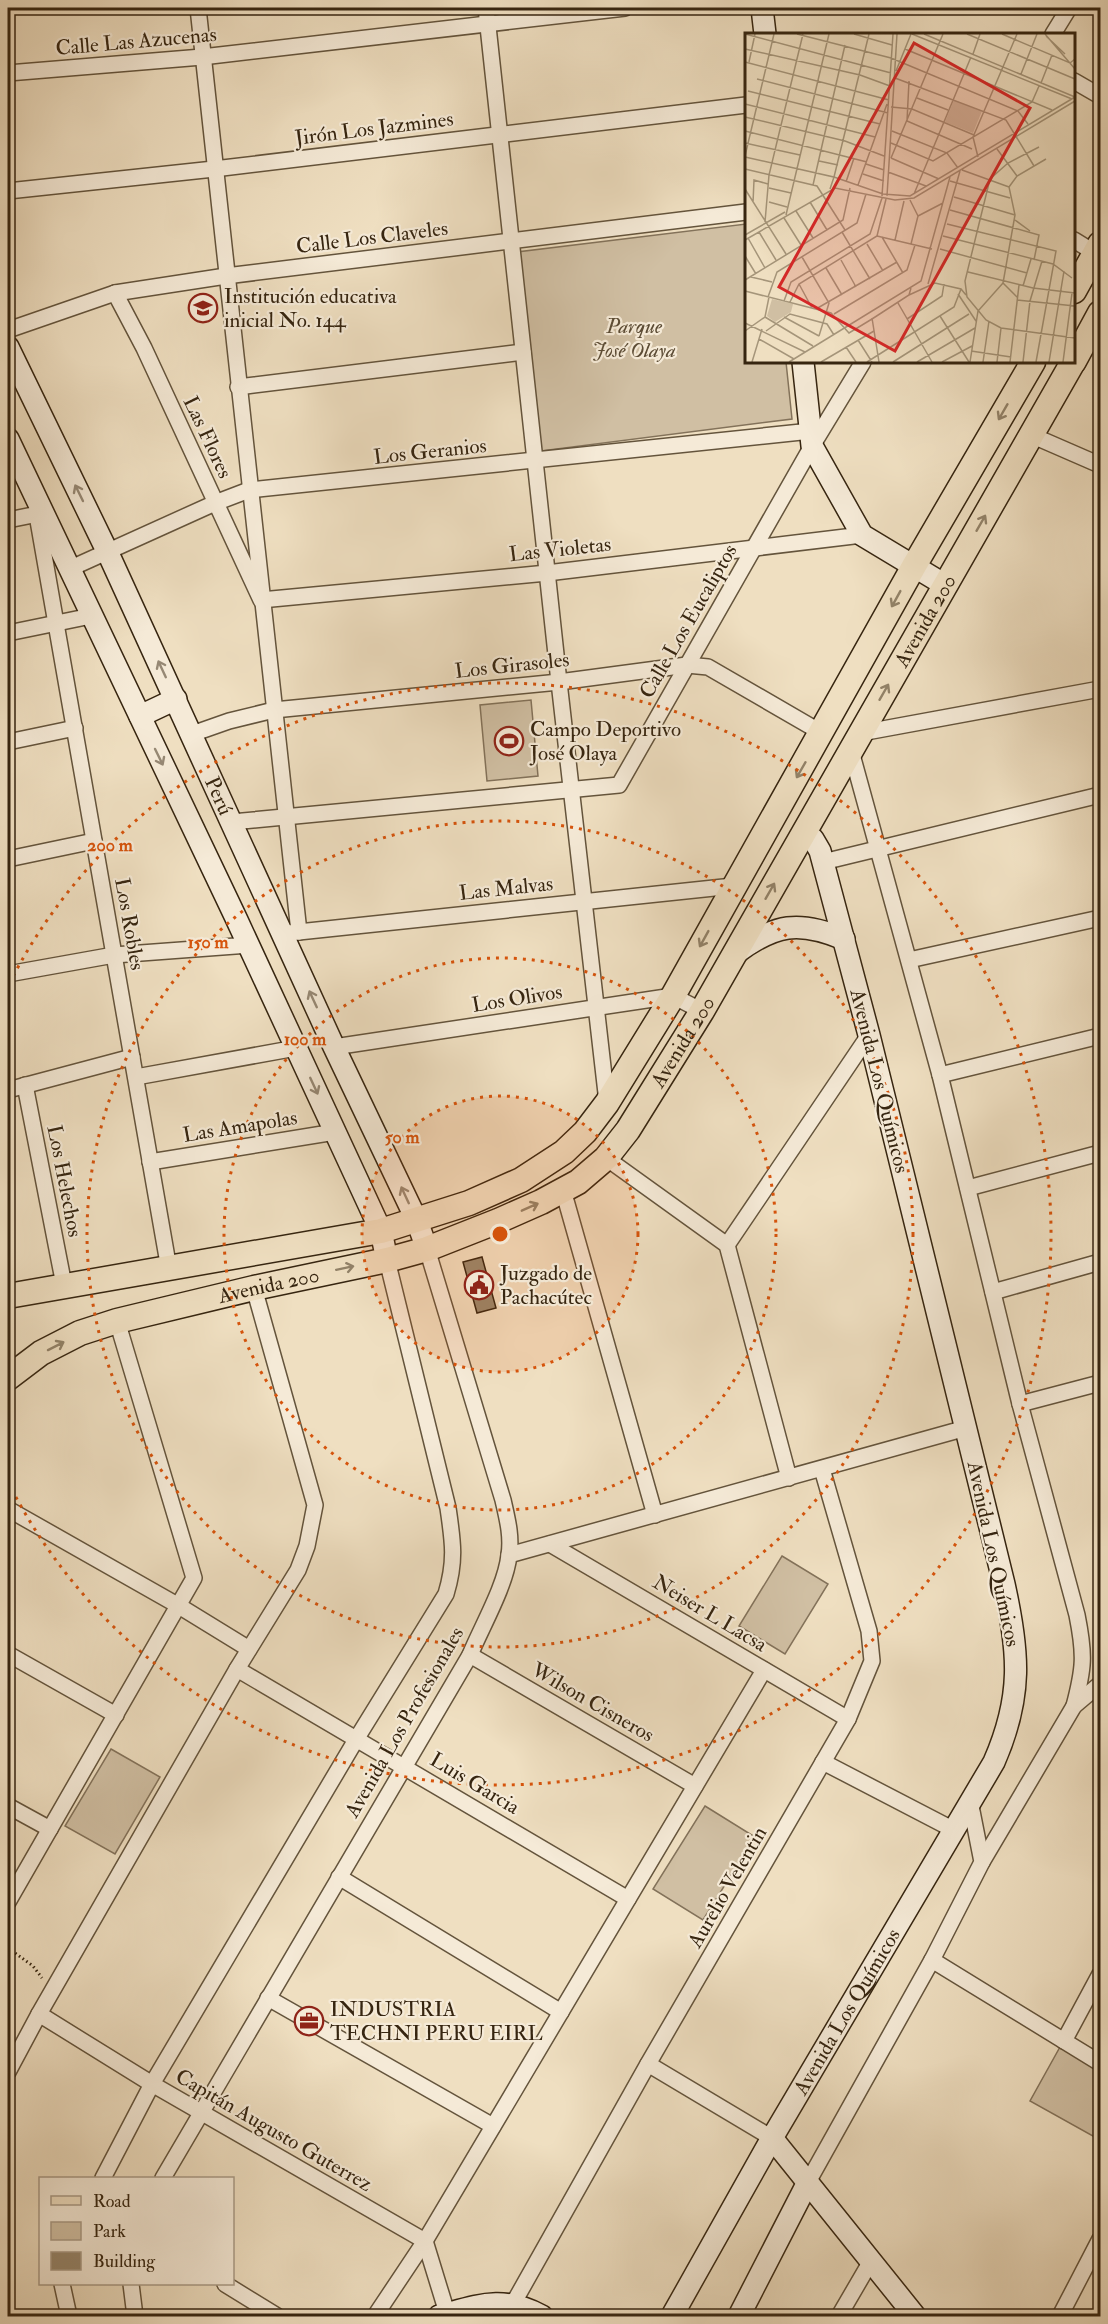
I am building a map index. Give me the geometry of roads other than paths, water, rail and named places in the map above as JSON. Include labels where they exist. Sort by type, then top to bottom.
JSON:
[{"type":"main road","points":[[762,8],[765,33]]},
{"type":"main road","points":[[1075,289],[1099,251]]},
{"type":"main road","name":"Avenida 200","points":[[1075,358],[1101,313]]},
{"type":"main road","name":"Perú","points":[[8,347],[108,553],[232,822],[291,933],[334,1047],[417,1221],[427,1249]]},
{"type":"main road","points":[[803,363],[812,438],[862,535],[945,585]]},
{"type":"main road","name":"Avenida 200","points":[[8,1296],[381,1231],[417,1221],[469,1203],[521,1180],[548,1164],[585,1132],[607,1103],[673,996],[914,567],[1032,363]]},
{"type":"main road","name":"Avenida 200","points":[[8,1378],[41,1353],[80,1333],[117,1321],[427,1249],[498,1221],[563,1190],[578,1182],[606,1158],[628,1130],[702,1011],[1072,363]]},
{"type":"main road","name":"Perú","points":[[8,439],[40,514],[140,716],[297,1048],[381,1231],[387,1260]]},
{"type":"main road","points":[[140,716],[176,699]]},
{"type":"main road","name":"Avenida Los Químicos","points":[[672,2316],[772,2138],[994,1761],[1014,1704],[1017,1674],[1013,1626],[869,1035],[820,850],[813,839],[804,835]]},
{"type":"main road","points":[[734,955],[756,938],[777,929],[800,926],[823,930],[844,939]]},
{"type":"main road","points":[[772,2138],[915,2316]]},
{"type":"main road","points":[[738,2316],[808,2182]]},
{"type":"main road","points":[[445,2316],[484,2304],[513,2304],[543,2316]]},
{"type":"street","points":[[198,8],[286,817],[291,933]]},
{"type":"street","points":[[486,8],[607,1103]]},
{"type":"street","name":"Calle Las Azucenas","points":[[8,73],[202,57],[625,8]]},
{"type":"street","points":[[1054,33],[1069,8]]},
{"type":"street","points":[[1075,82],[1101,96]]},
{"type":"street","name":"Jirón Los Jazmines","points":[[8,191],[214,169],[745,105]]},
{"type":"street","name":"Calle Los Claveles","points":[[8,330],[115,292],[226,276],[745,212]]},
{"type":"street","points":[[1075,240],[1099,251]]},
{"type":"street","name":"Las Flores","points":[[115,292],[144,348],[261,600]]},
{"type":"street","points":[[238,387],[523,352]]},
{"type":"street","name":"Calle Los Eucaliptos","points":[[232,822],[619,785],[754,548],[812,438],[862,363]]},
{"type":"street","points":[[1031,435],[1101,465]]},
{"type":"street","name":"Los Geranios","points":[[69,569],[249,490],[535,461],[812,438]]},
{"type":"street","points":[[8,520],[40,514]]},
{"type":"street","name":"Los Robles","points":[[40,514],[56,624],[169,1269]]},
{"type":"street","name":"Las Violetas","points":[[261,600],[547,573],[862,535]]},
{"type":"street","points":[[8,633],[91,616]]},
{"type":"street","name":"Los Girasoles","points":[[192,734],[229,721],[274,710],[559,682],[687,666],[708,666],[822,733]]},
{"type":"street","points":[[808,2182],[932,1960],[982,1862],[1074,1706],[1083,1672],[1083,1645],[1020,1404],[940,1075],[878,849],[856,742],[1101,688]]},
{"type":"street","points":[[8,742],[75,728]]},
{"type":"street","points":[[823,862],[1101,795]]},
{"type":"street","points":[[8,860],[94,841]]},
{"type":"street","name":"Las Malvas","points":[[291,933],[733,886]]},
{"type":"street","points":[[909,960],[1101,918]]},
{"type":"street","points":[[8,974],[114,955],[249,945]]},
{"type":"street","points":[[673,996],[702,1011]]},
{"type":"street","name":"Los Olivos","points":[[334,1047],[673,996]]},
{"type":"street","points":[[727,1245],[869,1035]]},
{"type":"street","points":[[940,1075],[1101,1036]]},
{"type":"street","points":[[135,1077],[297,1048]]},
{"type":"street","points":[[8,1090],[132,1057]]},
{"type":"street","name":"Los Helechos","points":[[25,1085],[64,1285]]},
{"type":"street","name":"Las Amapolas","points":[[150,1162],[335,1132]]},
{"type":"street","points":[[968,1188],[1101,1153]]},
{"type":"street","points":[[606,1158],[727,1245],[789,1478]]},
{"type":"street","points":[[563,1190],[655,1515]]},
{"type":"street","name":"Avenida Los Profesionales","points":[[164,2177],[470,1655],[505,1571],[509,1555],[509,1528],[503,1500],[427,1249]]},
{"type":"street","name":"Avenida Los Profesionales","points":[[104,2177],[152,2084],[357,1738],[446,1594],[453,1570],[453,1543],[448,1508],[387,1260]]},
{"type":"street","points":[[993,1292],[1101,1262]]},
{"type":"street","points":[[8,2072],[237,1669],[298,1570],[309,1537],[315,1505],[254,1288]]},
{"type":"street","points":[[8,1902],[194,1578],[117,1321]]},
{"type":"street","points":[[1020,1404],[1101,1383]]},
{"type":"street","points":[[509,1555],[966,1428]]},
{"type":"street","name":"Aurelio Velentin","points":[[513,2304],[648,2064],[848,1719],[872,1661],[869,1631],[822,1469]]},
{"type":"street","points":[[8,1509],[179,1606],[249,1649]]},
{"type":"street","name":"Neiser L Lacsa","points":[[550,1544],[848,1719]]},
{"type":"street","points":[[8,1654],[116,1715]]},
{"type":"street","name":"Wilson Cisneros","points":[[470,1655],[694,1786]]},
{"type":"street","name":"Luis Garcia","points":[[237,1669],[627,1899]]},
{"type":"street","points":[[375,2316],[425,2241],[764,1670]]},
{"type":"street","points":[[1074,1706],[1101,1684]]},
{"type":"street","points":[[823,1762],[954,1830]]},
{"type":"street","points":[[970,1802],[982,1862]]},
{"type":"street","points":[[8,1806],[50,1829]]},
{"type":"street","points":[[339,1877],[561,2012]]},
{"type":"street","points":[[932,1960],[1101,2062]]},
{"type":"street","points":[[1064,2040],[1101,1974]]},
{"type":"street","points":[[268,1998],[493,2126]]},
{"type":"street","name":"Capitán Augusto Guterrez","points":[[39,2014],[152,2084],[425,2241]]},
{"type":"street","points":[[648,2064],[772,2138]]},
{"type":"street","points":[[1060,2316],[1101,2240]]},
{"type":"street","points":[[425,2241],[445,2316]]},
{"type":"street","points":[[839,2316],[871,2261]]},
{"type":"street","points":[[62,2285],[69,2316]]},
{"type":"street","points":[[131,2285],[135,2316]]},
{"type":"street","points":[[228,2285],[278,2316]]},
{"type":"place","name":"Institución educativa inicial No. 144","points":[[203,308]]},
{"type":"place","name":"Campo Deportivo José Olaya","points":[[509,741]]},
{"type":"place","name":"Juzgado de Pachacútec","points":[[479,1285]]},
{"type":"place","name":"INDUSTRIA TECHNI PERU EIRL","points":[[309,2021]]},
{"type":"park label","name":"Parque José Olaya","points":[[634,338]]}]
